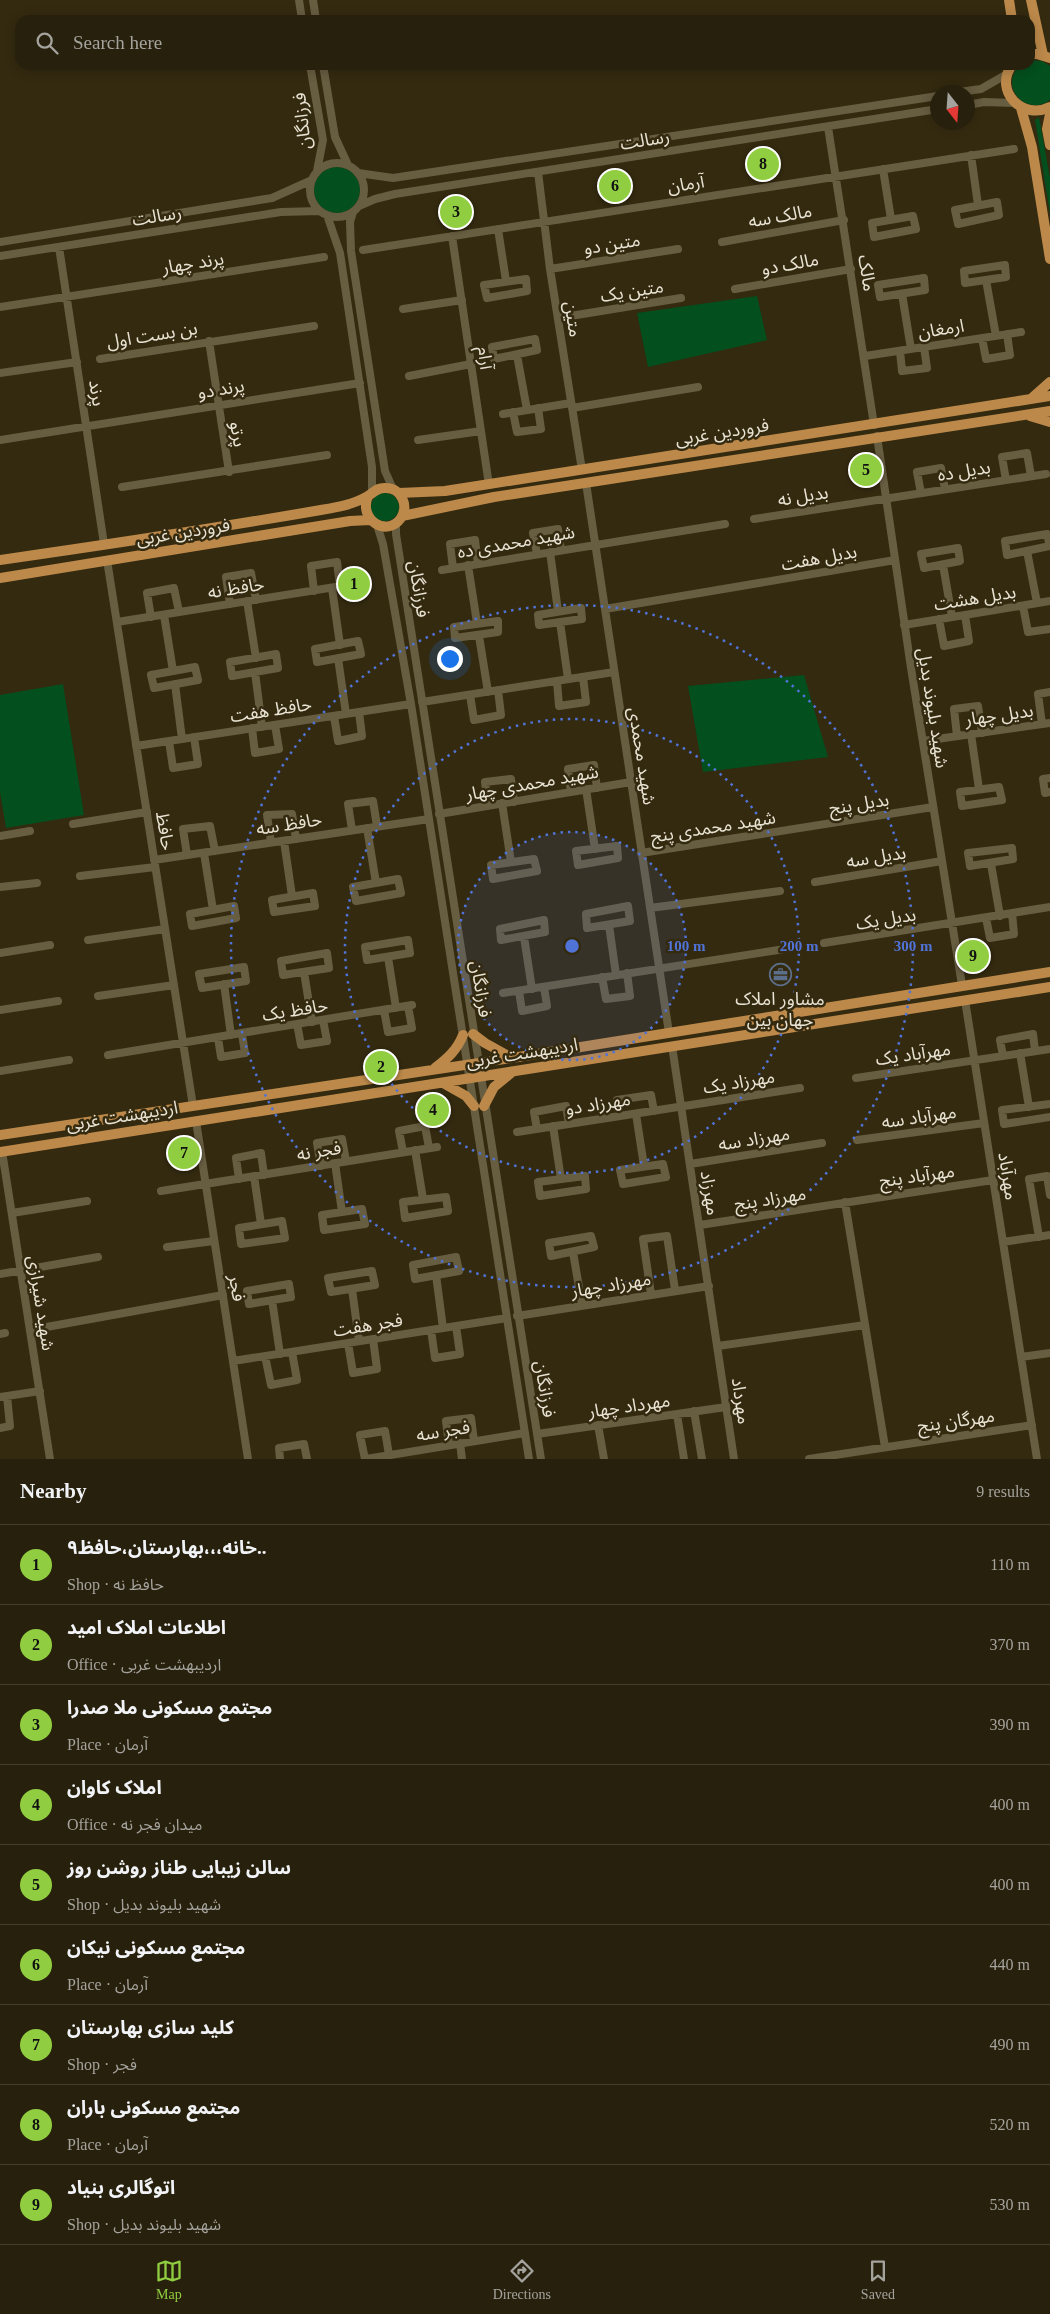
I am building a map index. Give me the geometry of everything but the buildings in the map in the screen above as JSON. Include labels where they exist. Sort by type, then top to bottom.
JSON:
[{"type":"main road","points":[[1009,0],[1011,15]]},
{"type":"main road","points":[[1031,0],[1047,56]]},
{"type":"main road","points":[[1010,70],[1008,93],[1018,105],[1032,147],[1050,259]]},
{"type":"main road","points":[[1018,105],[1033,111],[1050,107]]},
{"type":"main road","points":[[1050,114],[1047,129],[1050,144]]},
{"type":"main road","points":[[1031,399],[1050,382]]},
{"type":"main road","name":"فروردین غربی","points":[[396,491],[445,491],[489,485],[1050,396]]},
{"type":"main road","name":"فروردین غربی","points":[[399,520],[494,497],[877,436],[1050,411]]},
{"type":"main road","points":[[1024,414],[1050,422]]},
{"type":"main road","points":[[382,488],[396,491],[404,504],[399,520],[390,526],[374,523],[365,509],[370,494],[382,488]]},
{"type":"main road","name":"فروردین غربی","points":[[0,560],[348,505],[370,494]]},
{"type":"main road","name":"فروردین غربی","points":[[0,578],[350,521],[374,523]]},
{"type":"main road","name":"اردیبهشت غربی","points":[[0,1136],[512,1058],[1050,972]]},
{"type":"main road","name":"اردیبهشت غربی","points":[[1,1152],[1050,987]]},
{"type":"main road","points":[[815,1009],[818,1023]]},
{"type":"main road","points":[[432,1070],[448,1058],[468,1034],[512,1058]]},
{"type":"main road","points":[[442,1082],[479,1106],[494,1087],[513,1071]]},
{"type":"street","points":[[299,0],[301,15]]},
{"type":"street","points":[[313,0],[315,15]]},
{"type":"street","name":"فرزانگان","points":[[311,70],[322,140],[314,176]]},
{"type":"street","name":"فرزانگان","points":[[324,70],[335,137],[348,166]]},
{"type":"street","points":[[975,90],[980,89],[1007,70]]},
{"type":"street","name":"رسالت","points":[[358,173],[393,178],[930,97]]},
{"type":"street","points":[[975,104],[984,102],[1018,105]]},
{"type":"street","name":"رسالت","points":[[356,209],[374,199],[395,194],[930,111]]},
{"type":"street","name":"مالک","points":[[828,127],[865,356],[874,425]]},
{"type":"street","name":"آرمان","points":[[362,250],[1014,149]]},
{"type":"street","points":[[971,155],[978,205]]},
{"type":"street","points":[[370,494],[372,466],[340,253],[323,213],[311,197],[314,176],[328,165],[340,163],[358,173],[364,183],[364,191],[350,222],[351,252],[385,471],[396,491]]},
{"type":"street","points":[[883,169],[892,219]]},
{"type":"street","name":"متین","points":[[538,172],[550,269],[582,470]]},
{"type":"street","name":"رسالت","points":[[0,242],[272,198],[314,176]]},
{"type":"street","points":[[997,202],[999,215],[958,224],[955,210],[978,205],[997,202]]},
{"type":"street","points":[[323,213],[345,216],[356,209]]},
{"type":"street","name":"رسالت","points":[[0,256],[281,212],[323,213]]},
{"type":"street","points":[[913,216],[916,229],[874,237],[872,223],[892,219],[913,216]]},
{"type":"street","name":"مالک سه","points":[[722,242],[844,220]]},
{"type":"street","points":[[498,229],[506,281]]},
{"type":"street","name":"آرام","points":[[452,236],[489,485]]},
{"type":"street","name":"پرند","points":[[59,247],[104,544]]},
{"type":"street","name":"متین دو","points":[[550,269],[678,248]]},
{"type":"street","name":"پرند چهار","points":[[0,307],[324,257]]},
{"type":"street","points":[[1005,265],[1006,277],[986,280],[965,283],[964,271],[1005,265]]},
{"type":"street","name":"مالک دو","points":[[735,289],[851,269]]},
{"type":"street","points":[[924,278],[925,290],[902,294],[880,297],[878,285],[924,278]]},
{"type":"street","points":[[526,279],[527,291],[487,298],[484,285],[506,281],[526,279]]},
{"type":"street","points":[[986,280],[996,336]]},
{"type":"street","points":[[902,294],[911,349]]},
{"type":"street","name":"متین یک","points":[[558,318],[681,298]]},
{"type":"street","points":[[403,309],[462,300]]},
{"type":"street","name":"بن بست اول","points":[[100,359],[314,326]]},
{"type":"street","name":"ارمغان","points":[[865,356],[1021,332]]},
{"type":"street","points":[[982,338],[986,359],[1010,355],[1007,334]]},
{"type":"street","points":[[536,339],[538,350],[517,356],[494,359],[492,347],[536,339]]},
{"type":"street","name":"پرتو","points":[[209,341],[229,472]]},
{"type":"street","points":[[900,351],[902,371],[927,368],[924,347]]},
{"type":"street","points":[[517,356],[528,410]]},
{"type":"street","points":[[0,373],[77,362]]},
{"type":"street","points":[[409,376],[471,364]]},
{"type":"street","name":"پرند دو","points":[[0,440],[360,383]]},
{"type":"street","points":[[503,414],[698,387]]},
{"type":"street","points":[[513,412],[517,432],[541,429],[538,408]]},
{"type":"street","points":[[418,440],[481,431]]},
{"type":"street","name":"شهید بلیوند بدیل","points":[[877,436],[904,625],[962,985]]},
{"type":"street","points":[[1006,480],[1002,457],[1027,454],[1031,476]]},
{"type":"street","points":[[122,488],[327,455]]},
{"type":"street","points":[[921,493],[918,472],[941,468],[945,489]]},
{"type":"street","name":"بدیل ده","points":[[886,498],[1046,474]]},
{"type":"street","name":"شهید محمدی","points":[[586,483],[669,1033]]},
{"type":"street","name":"بدیل نه","points":[[754,519],[886,498]]},
{"type":"street","name":"فرزانگان","points":[[399,520],[396,534],[439,814],[507,1318],[529,1459]]},
{"type":"street","name":"فرزانگان","points":[[374,523],[383,544],[429,819],[468,1034]]},
{"type":"street","name":"شهید محمدی ده","points":[[442,570],[725,524]]},
{"type":"street","points":[[537,554],[533,533],[558,529],[561,550]]},
{"type":"street","points":[[1047,534],[1050,546],[1028,551],[1007,554],[1004,540],[1047,534]]},
{"type":"street","points":[[453,568],[450,544],[475,540],[478,564]]},
{"type":"street","points":[[958,548],[960,561],[943,565],[924,568],[921,554],[958,548]]},
{"type":"street","points":[[1028,551],[1037,603]]},
{"type":"street","points":[[550,552],[558,611]]},
{"type":"street","name":"حافظ","points":[[107,560],[193,1106]]},
{"type":"street","name":"بدیل هفت","points":[[605,609],[895,560]]},
{"type":"street","points":[[314,591],[311,566],[336,562],[340,645]]},
{"type":"street","points":[[943,565],[952,617]]},
{"type":"street","points":[[468,566],[477,624]]},
{"type":"street","points":[[230,604],[226,577],[251,572],[256,658]]},
{"type":"street","name":"حافظ نه","points":[[117,622],[360,583]]},
{"type":"street","points":[[151,617],[147,593],[174,588],[178,612]]},
{"type":"street","points":[[1049,601],[1050,611]]},
{"type":"street","name":"بدیل هشت","points":[[904,625],[1049,601]]},
{"type":"street","points":[[1023,606],[1028,632],[1050,628]]},
{"type":"street","points":[[582,608],[582,619],[560,622],[539,625],[538,615],[582,608]]},
{"type":"street","points":[[164,615],[173,671]]},
{"type":"street","points":[[939,619],[944,646],[969,641],[964,615]]},
{"type":"street","points":[[498,622],[499,632],[479,636],[455,638],[454,627],[498,622]]},
{"type":"street","points":[[560,622],[568,679]]},
{"type":"street","points":[[479,636],[488,692]]},
{"type":"street","points":[[358,641],[361,654],[338,658],[317,662],[315,649],[358,641]]},
{"type":"street","points":[[276,654],[278,668],[255,672],[232,676],[230,662],[276,654]]},
{"type":"street","points":[[338,658],[346,714]]},
{"type":"street","points":[[195,667],[198,680],[175,684],[154,688],[151,675],[195,667]]},
{"type":"street","points":[[255,672],[262,727]]},
{"type":"street","points":[[422,702],[614,672]]},
{"type":"street","points":[[557,681],[559,706],[586,702],[583,677]]},
{"type":"street","points":[[175,684],[182,739]]},
{"type":"street","points":[[470,695],[474,720],[501,715],[498,690]]},
{"type":"street","points":[[1046,724],[1038,694],[1050,692]]},
{"type":"street","name":"حافظ هفت","points":[[136,746],[411,704]]},
{"type":"street","points":[[957,736],[954,709],[978,706],[982,733]]},
{"type":"street","points":[[334,716],[338,741],[362,736],[359,712]]},
{"type":"street","name":"بدیل چهار","points":[[923,741],[1046,724]]},
{"type":"street","points":[[252,728],[255,753],[279,750],[275,725]]},
{"type":"street","points":[[971,734],[979,789]]},
{"type":"street","points":[[169,741],[173,768],[198,764],[194,737]]},
{"type":"street","points":[[571,792],[568,769],[594,765],[597,788]]},
{"type":"street","points":[[1050,778],[1043,779],[1045,793],[1050,792]]},
{"type":"street","points":[[488,806],[485,782],[511,779],[514,802]]},
{"type":"street","name":"شهید محمدی چهار","points":[[439,814],[631,782]]},
{"type":"street","points":[[999,787],[1002,800],[962,806],[960,792],[979,789],[999,787]]},
{"type":"street","points":[[586,789],[595,849]]},
{"type":"street","points":[[352,830],[348,804],[373,801],[378,826]]},
{"type":"street","points":[[502,804],[511,862]]},
{"type":"street","name":"بدیل پنج","points":[[790,830],[934,807]]},
{"type":"street","points":[[72,824],[147,812]]},
{"type":"street","points":[[271,842],[267,815],[292,814],[296,839]]},
{"type":"street","name":"حافظ سه","points":[[80,876],[155,863],[187,855],[429,819]]},
{"type":"street","points":[[187,855],[183,829],[210,826],[215,851]]},
{"type":"street","points":[[367,828],[376,883]]},
{"type":"street","name":"شهید محمدی پنج","points":[[641,853],[790,830]]},
{"type":"street","points":[[0,836],[30,831]]},
{"type":"street","points":[[284,840],[292,896]]},
{"type":"street","points":[[617,846],[618,858],[578,865],[576,851],[595,849],[617,846]]},
{"type":"street","points":[[1012,848],[1013,859],[991,864],[970,866],[968,853],[1012,848]]},
{"type":"street","points":[[204,853],[213,910]]},
{"type":"street","points":[[534,859],[536,871],[493,879],[491,865],[511,862],[534,859]]},
{"type":"street","name":"بدیل سه","points":[[815,882],[942,861]]},
{"type":"street","points":[[991,864],[1000,916]]},
{"type":"street","points":[[398,878],[401,892],[356,901],[353,887],[376,883],[398,878]]},
{"type":"street","points":[[0,887],[37,883]]},
{"type":"street","points":[[650,908],[780,890]]},
{"type":"street","points":[[313,893],[315,906],[274,912],[272,900],[292,896],[313,893]]},
{"type":"street","points":[[234,906],[236,918],[192,926],[190,914],[213,910],[234,906]]},
{"type":"street","points":[[628,906],[630,921],[609,925],[587,928],[586,914],[628,906]]},
{"type":"street","name":"بدیل یک","points":[[824,943],[1050,907]]},
{"type":"street","points":[[986,918],[990,938],[1014,934],[1012,914]]},
{"type":"street","points":[[544,920],[545,932],[524,937],[501,940],[500,928],[544,920]]},
{"type":"street","points":[[609,925],[616,975]]},
{"type":"street","points":[[88,940],[165,929]]},
{"type":"street","points":[[524,937],[532,989]]},
{"type":"street","points":[[408,940],[410,953],[388,957],[367,960],[365,947],[408,940]]},
{"type":"street","points":[[0,953],[50,945]]},
{"type":"street","points":[[502,993],[791,948]]},
{"type":"street","points":[[327,953],[329,968],[304,972],[284,976],[281,960],[327,953]]},
{"type":"street","points":[[388,957],[396,1008]]},
{"type":"street","points":[[244,967],[246,981],[224,984],[202,988],[199,974],[244,967]]},
{"type":"street","points":[[304,972],[312,1022]]},
{"type":"street","points":[[602,977],[606,1000],[630,996],[627,973]]},
{"type":"street","points":[[224,984],[231,1035]]},
{"type":"street","points":[[98,996],[174,986]]},
{"type":"street","points":[[519,991],[522,1011],[547,1006],[544,986]]},
{"type":"street","name":"مهرآباد","points":[[965,1000],[1037,1459]]},
{"type":"street","points":[[0,1010],[58,1001]]},
{"type":"street","name":"حافظ یک","points":[[108,1055],[218,1038],[297,1024],[312,1022],[323,1020],[396,1008],[410,1006],[412,1028],[388,1032],[384,1010]]},
{"type":"street","points":[[297,1024],[301,1045],[310,1044],[327,1041],[323,1020]]},
{"type":"street","points":[[218,1038],[221,1057],[245,1053],[242,1034]]},
{"type":"street","points":[[1003,1056],[1000,1040],[1033,1034],[1035,1051]]},
{"type":"street","name":"مهرزاد","points":[[672,1046],[718,1346]]},
{"type":"street","name":"مهرآباد یک","points":[[856,1078],[1050,1049]]},
{"type":"street","points":[[1020,1053],[1029,1107]]},
{"type":"street","points":[[0,1071],[69,1060]]},
{"type":"street","name":"مهرزاد یک","points":[[682,1106],[800,1088]]},
{"type":"street","points":[[620,1116],[618,1100],[651,1095],[654,1111]]},
{"type":"street","points":[[1050,1104],[1002,1110],[1004,1124],[1050,1117]]},
{"type":"street","name":"فرزانگان","points":[[479,1106],[518,1316],[541,1459]]},
{"type":"street","points":[[537,1129],[534,1112],[566,1106],[570,1124]]},
{"type":"street","name":"مهرزاد دو","points":[[517,1132],[682,1106]]},
{"type":"street","points":[[636,1114],[644,1166]]},
{"type":"street","name":"فجر","points":[[196,1121],[248,1459]]},
{"type":"street","name":"مهرآباد سه","points":[[858,1140],[984,1123]]},
{"type":"street","name":"فجر نه","points":[[161,1191],[346,1162],[433,1147],[425,1126],[399,1131],[403,1152]]},
{"type":"street","points":[[553,1126],[561,1179]]},
{"type":"street","points":[[320,1166],[317,1143],[342,1139],[346,1162]]},
{"type":"street","name":"مهرزاد سه","points":[[690,1164],[822,1143]]},
{"type":"street","points":[[416,1150],[423,1199]]},
{"type":"street","name":"شهید شیرازی","points":[[1,1152],[50,1459]]},
{"type":"street","points":[[239,1179],[236,1158],[262,1153],[264,1175]]},
{"type":"street","points":[[334,1163],[342,1212]]},
{"type":"street","points":[[663,1164],[666,1178],[622,1184],[620,1170],[644,1166],[663,1164]]},
{"type":"street","points":[[254,1176],[261,1224]]},
{"type":"street","points":[[585,1176],[586,1189],[540,1196],[538,1182],[561,1179],[585,1176]]},
{"type":"street","points":[[1039,1237],[1029,1178],[1047,1176],[1050,1195]]},
{"type":"street","name":"مهرآباد پنج","points":[[845,1202],[993,1180]]},
{"type":"street","points":[[446,1197],[448,1211],[405,1218],[403,1202],[423,1199],[446,1197]]},
{"type":"street","points":[[12,1213],[86,1201]]},
{"type":"street","points":[[845,1202],[885,1447]]},
{"type":"street","name":"مهرزاد پنج","points":[[700,1225],[845,1202]]},
{"type":"street","points":[[362,1209],[364,1224],[324,1230],[322,1215],[342,1212],[362,1209]]},
{"type":"street","points":[[282,1221],[285,1238],[241,1244],[239,1228],[261,1224],[282,1221]]},
{"type":"street","points":[[1003,1242],[1050,1235]]},
{"type":"street","points":[[591,1236],[594,1247],[573,1252],[551,1256],[549,1243],[591,1236]]},
{"type":"street","points":[[651,1294],[643,1239],[668,1236],[675,1290]]},
{"type":"street","points":[[167,1247],[214,1241]]},
{"type":"street","points":[[573,1252],[582,1305]]},
{"type":"street","points":[[0,1274],[98,1257]]},
{"type":"street","points":[[456,1257],[459,1271],[436,1275],[415,1279],[413,1265],[456,1257]]},
{"type":"street","points":[[372,1271],[375,1285],[352,1289],[331,1292],[328,1278],[372,1271]]},
{"type":"street","points":[[436,1275],[444,1328]]},
{"type":"street","points":[[289,1284],[291,1297],[272,1300],[249,1304],[247,1291],[289,1284]]},
{"type":"street","name":"مهرزاد چهار","points":[[518,1316],[710,1286]]},
{"type":"street","points":[[352,1289],[359,1341]]},
{"type":"street","points":[[30,1330],[223,1295]]},
{"type":"street","points":[[272,1300],[280,1354]]},
{"type":"street","name":"فجر هفت","points":[[233,1361],[507,1318]]},
{"type":"street","points":[[718,1346],[865,1324]]},
{"type":"street","points":[[431,1330],[435,1358],[443,1357],[460,1354],[456,1326]]},
{"type":"street","points":[[348,1343],[353,1373],[376,1369],[373,1339]]},
{"type":"street","name":"مهرداد","points":[[718,1346],[734,1459]]},
{"type":"street","points":[[266,1356],[271,1384],[297,1380],[292,1352]]},
{"type":"street","points":[[1021,1357],[1050,1353]]},
{"type":"street","points":[[0,1428],[10,1426],[3,1397],[40,1391]]},
{"type":"street","name":"مهرداد چهار","points":[[537,1434],[726,1407]]},
{"type":"street","points":[[694,1411],[702,1459]]},
{"type":"street","points":[[677,1414],[684,1459]]},
{"type":"street","points":[[449,1445],[446,1421],[471,1418],[474,1441]]},
{"type":"street","points":[[598,1425],[604,1459]]},
{"type":"street","name":"مهرگان پنج","points":[[809,1459],[1032,1425]]},
{"type":"street","points":[[366,1459],[360,1435],[385,1431],[389,1455]]},
{"type":"street","name":"فجر سه","points":[[366,1459],[525,1433]]},
{"type":"street","points":[[460,1443],[462,1459]]},
{"type":"street","points":[[280,1459],[279,1448],[304,1444],[307,1459]]},
{"type":"green space","points":[[1035,60],[1042,61],[1050,66],[1050,100],[1041,105],[1032,105],[1024,102],[1013,90],[1014,73],[1016,70],[1035,70]]},
{"type":"green space","points":[[1039,117],[1050,178],[1050,214],[1035,120]]},
{"type":"green space","points":[[333,167],[341,167],[350,171],[356,177],[360,190],[356,203],[350,209],[341,213],[333,213],[324,209],[318,203],[314,194],[314,186],[318,177],[324,171]]},
{"type":"green space","points":[[757,296],[767,340],[648,367],[637,313]]},
{"type":"green space","points":[[385,493],[395,497],[399,507],[395,517],[385,521],[375,517],[371,507],[375,497]]},
{"type":"green space","points":[[804,675],[828,757],[703,772],[688,686]]},
{"type":"green space","points":[[63,684],[84,815],[6,828],[0,792],[0,695]]},
{"type":"place","name":"مجتمع مسکونی باران","points":[[763,164]]},
{"type":"place","name":"مجتمع مسکونی نیکان","points":[[615,186]]},
{"type":"place","name":"مجتمع مسکونی ملا صدرا","points":[[456,212]]},
{"type":"place","name":"سالن زیبایی طناز روشن روز","points":[[866,470]]},
{"type":"place","name":"خانه،،،بهارستان،حافظ۹..","points":[[354,584]]},
{"type":"place","name":"اتوگالری بنیاد","points":[[973,956]]},
{"type":"place","name":"مشاور املاک جهان بین","points":[[780,974]]},
{"type":"place","name":"اطلاعات املاک امید","points":[[381,1067]]},
{"type":"place","name":"املاک کاوان","points":[[433,1110]]},
{"type":"place","name":"کلید سازی بهارستان","points":[[184,1153]]}]
